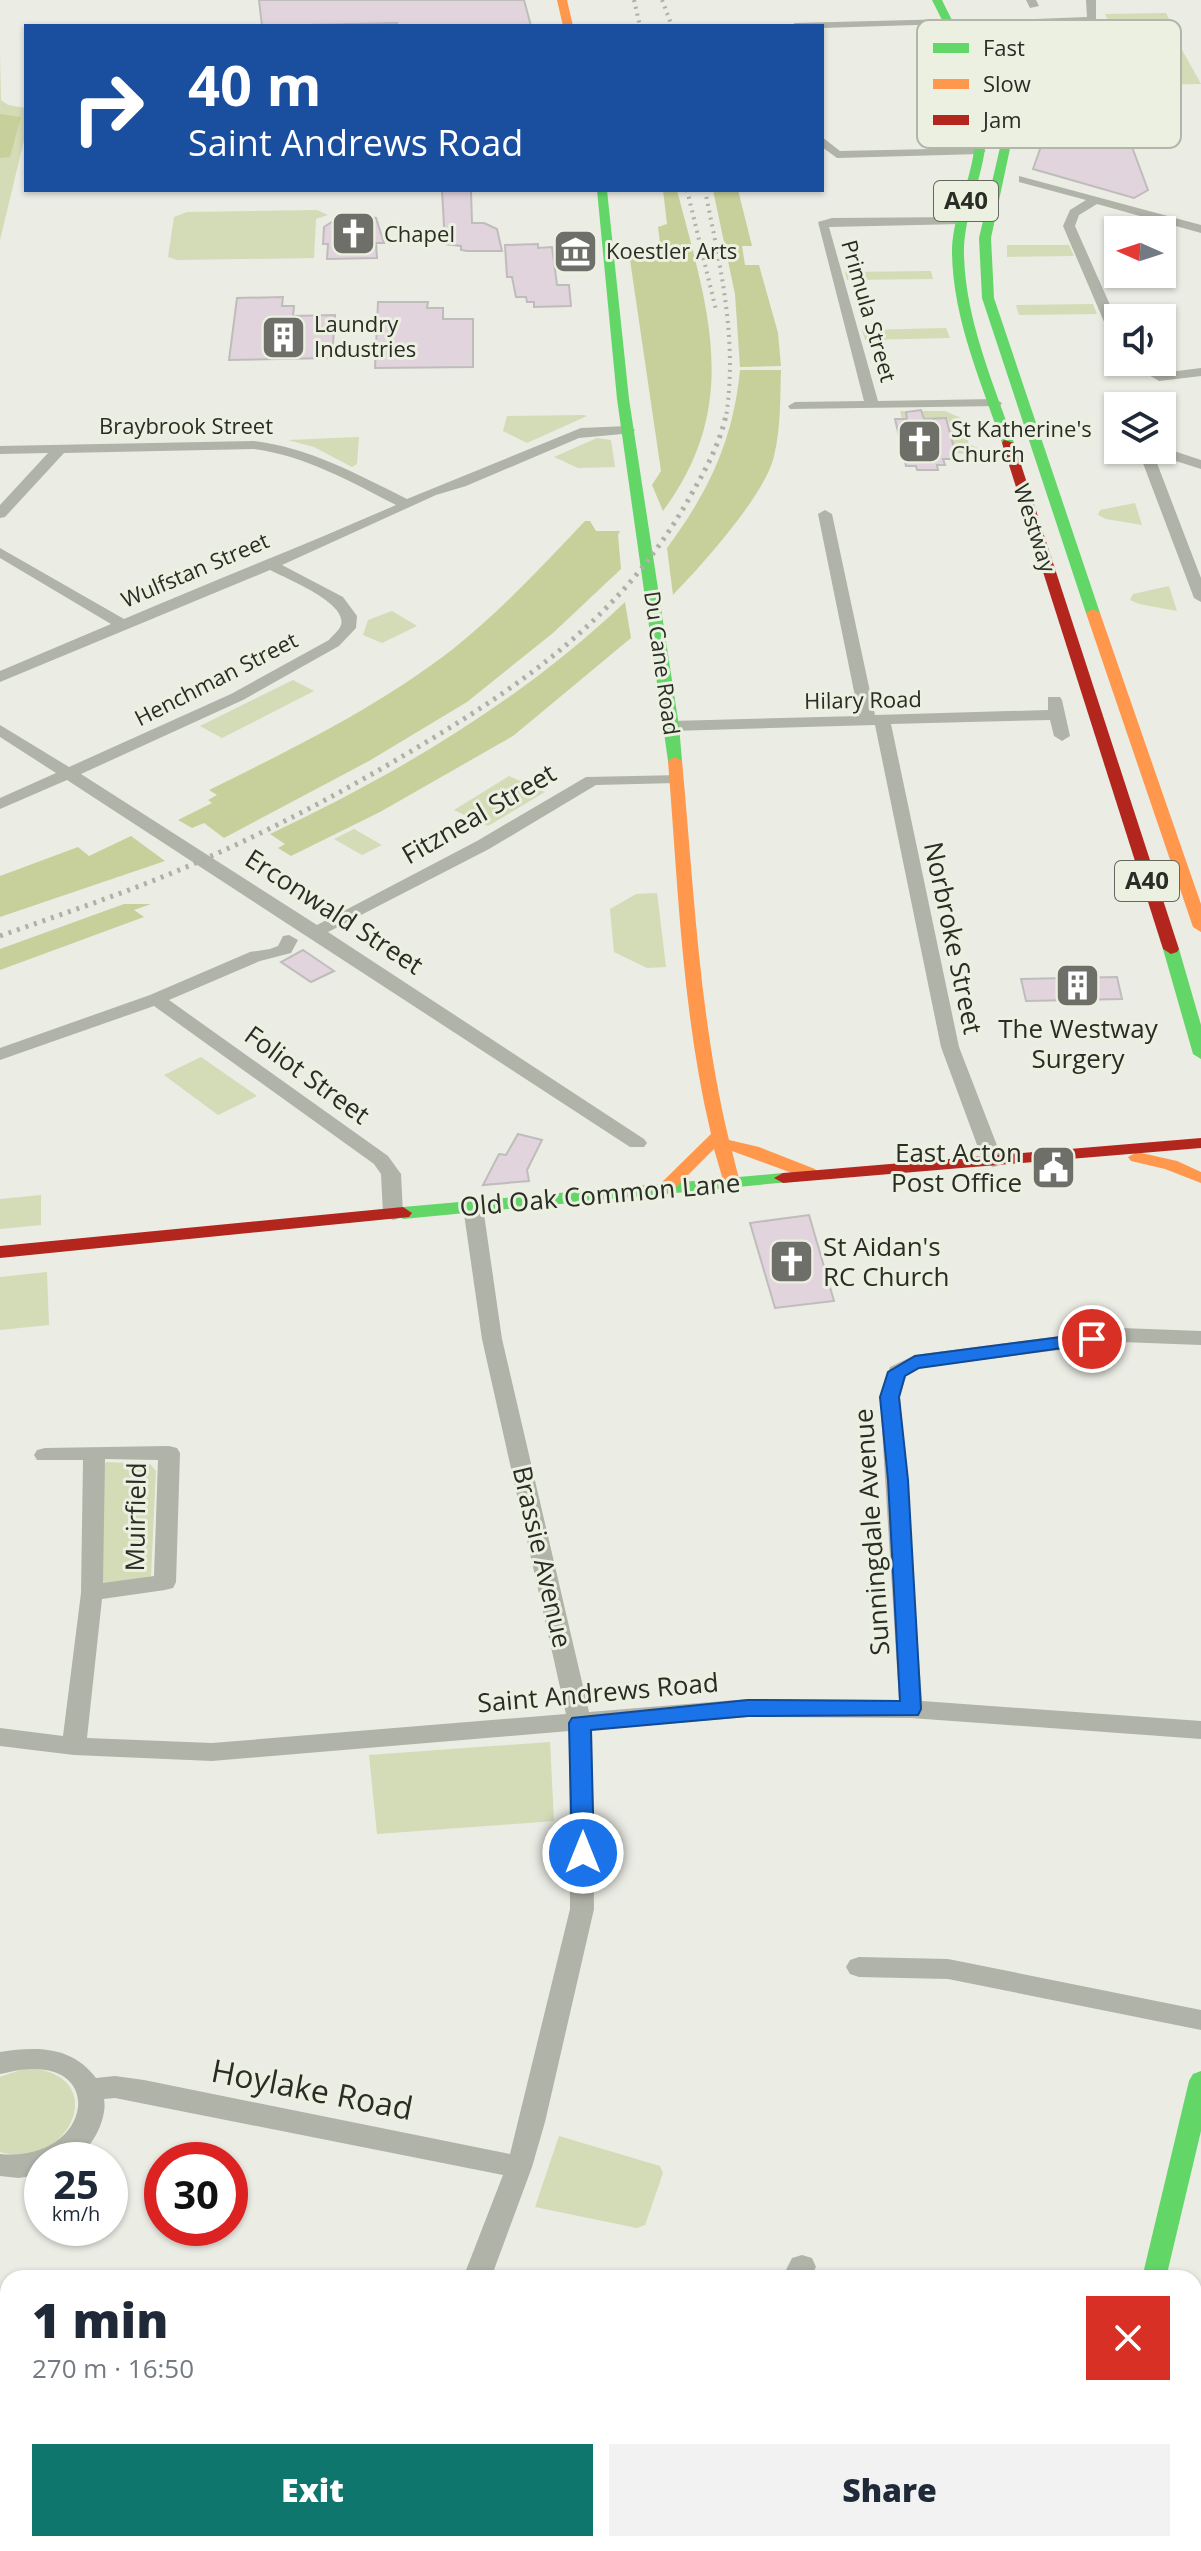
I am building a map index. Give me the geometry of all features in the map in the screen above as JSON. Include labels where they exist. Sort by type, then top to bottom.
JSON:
[{"type":"main road","points":[[562,0],[568,24]]},
{"type":"main road","name":"Westway","points":[[937,0],[947,20]]},
{"type":"main road","name":"Westway","points":[[980,148],[961,220],[958,270],[963,300],[1187,1000],[1201,1054]]},
{"type":"main road","name":"Westway","points":[[1005,148],[986,229],[984,254],[988,298],[1201,927]]},
{"type":"main road","name":"Du Cane Road","points":[[602,192],[628,430],[672,726],[692,972],[706,1078],[731,1183]]},
{"type":"main road","points":[[665,1188],[720,1140],[815,1176]]},
{"type":"main road","name":"Old Oak Common Lane","points":[[0,1252],[665,1188],[1201,1143]]},
{"type":"main road","points":[[1110,1151],[1171,1165],[1201,1178]]},
{"type":"main road","points":[[1156,2270],[1201,2081]]},
{"type":"street","points":[[1091,0],[1092,20]]},
{"type":"street","points":[[824,25],[917,22]]},
{"type":"street","points":[[824,142],[837,155],[980,151]]},
{"type":"street","points":[[1023,179],[1201,229]]},
{"type":"street","points":[[1096,199],[1074,213],[1069,226],[1104,306]]},
{"type":"street","name":"Primula Street","points":[[872,404],[822,225],[832,222],[961,220]]},
{"type":"street","points":[[1176,376],[1201,372]]},
{"type":"street","name":"Primula Street","points":[[795,406],[995,403]]},
{"type":"street","name":"Wulfstan Street","points":[[0,677],[249,571],[272,565],[288,554],[310,548],[407,505],[428,502],[461,483],[574,435],[586,431],[628,430]]},
{"type":"street","name":"Braybrook Street","points":[[0,450],[254,445],[285,448],[309,456],[407,505]]},
{"type":"street","points":[[0,514],[60,449]]},
{"type":"street","points":[[1176,457],[1201,465]]},
{"type":"street","points":[[1150,464],[1201,598]]},
{"type":"street","name":"Norbroke Street","points":[[825,514],[950,1047],[993,1161]]},
{"type":"street","points":[[0,552],[123,625]]},
{"type":"street","name":"Henchman Street","points":[[0,804],[237,697],[342,635],[348,628],[349,616],[338,600],[272,565]]},
{"type":"street","name":"Hilary Road","points":[[672,726],[875,721],[1055,708],[1062,736]]},
{"type":"street","name":"Erconwald Street","points":[[0,730],[314,930],[637,1143]]},
{"type":"street","name":"Fitzneal Street","points":[[156,999],[256,956],[285,949],[289,940],[483,845],[592,780],[676,778]]},
{"type":"street","points":[[0,1054],[156,999]]},
{"type":"street","name":"Foliot Street","points":[[156,999],[381,1160],[391,1174],[393,1214]]},
{"type":"street","name":"Brassie Avenue","points":[[473,1207],[492,1339],[580,1723],[582,1909],[519,2167],[480,2270]]},
{"type":"street","name":"Sunningdale Avenue","points":[[911,1709],[898,1480],[890,1397],[897,1372],[915,1362],[1121,1335],[1201,1338]]},
{"type":"street","name":"Muirfield","points":[[74,1746],[92,1593],[94,1452]]},
{"type":"street","name":"Muirfield","points":[[45,1455],[169,1453],[165,1582],[92,1593]]},
{"type":"street","name":"Saint Andrews Road","points":[[0,1737],[74,1746],[212,1752],[748,1708],[911,1709],[1201,1730]]},
{"type":"street","points":[[859,1967],[948,1969],[1201,2020]]},
{"type":"street","points":[[0,2063],[33,2056],[64,2062],[80,2074],[90,2090],[92,2107],[87,2124],[75,2142]]},
{"type":"street","name":"Hoylake Road","points":[[90,2090],[115,2087],[144,2091],[519,2167]]},
{"type":"street","points":[[0,2165],[24,2166]]},
{"type":"green space","points":[[1166,13],[1169,20],[1108,20],[1105,14]]},
{"type":"green space","points":[[1181,48],[1201,84],[1181,84]]},
{"type":"green space","points":[[0,53],[1,100],[8,105],[24,108],[24,140],[0,240]]},
{"type":"green space","points":[[0,114],[21,117],[10,157],[0,158]]},
{"type":"green space","points":[[663,192],[678,192],[699,274],[711,354],[710,393],[703,432],[688,471],[663,511],[652,485],[661,471],[629,253],[661,251],[658,227],[667,224]]},
{"type":"green space","points":[[713,192],[738,192],[752,246],[742,246],[745,265],[759,265],[778,333],[781,366],[740,367],[735,294]]},
{"type":"green space","points":[[317,210],[328,215],[316,219],[314,258],[177,260],[168,257],[174,217],[187,212]]},
{"type":"green space","points":[[1007,245],[1069,245],[1074,256],[1007,257]]},
{"type":"green space","points":[[931,271],[933,279],[847,280],[845,272]]},
{"type":"green space","points":[[1093,304],[1097,314],[1019,315],[1016,305]]},
{"type":"green space","points":[[946,328],[950,338],[865,340],[862,330]]},
{"type":"green space","points":[[740,370],[781,370],[774,456],[769,472],[746,509],[673,595],[667,548],[695,506],[717,464],[732,420]]},
{"type":"green space","points":[[900,411],[945,411],[961,418],[969,444],[980,449],[982,454],[942,453],[937,431],[951,431],[948,419],[902,419]]},
{"type":"green space","points":[[507,416],[587,416],[527,443],[503,431]]},
{"type":"green space","points":[[359,437],[357,464],[352,467],[314,447],[288,440]]},
{"type":"green space","points":[[597,438],[611,440],[615,467],[578,468],[554,457]]},
{"type":"green space","points":[[1135,503],[1142,525],[1098,515],[1100,510]]},
{"type":"green space","points":[[585,521],[590,521],[596,531],[620,531],[621,569],[553,633],[467,702],[369,761],[224,838],[204,823],[192,828],[178,820],[212,803],[208,800],[217,795],[209,790],[335,726],[395,690],[453,649],[521,587]]},
{"type":"green space","points":[[1169,586],[1177,611],[1130,600],[1133,594]]},
{"type":"green space","points":[[625,602],[631,638],[513,736],[380,812],[291,856],[278,848],[285,844],[270,834],[365,786],[457,732],[544,671]]},
{"type":"green space","points":[[392,611],[417,626],[382,643],[363,635],[368,620]]},
{"type":"green space","points":[[293,680],[314,691],[222,738],[200,726]]},
{"type":"green space","points":[[509,776],[545,792],[488,826],[454,810]]},
{"type":"green space","points":[[354,829],[382,845],[362,855],[334,839]]},
{"type":"green space","points":[[131,836],[165,861],[0,917],[0,876],[78,847],[89,856]]},
{"type":"green space","points":[[657,893],[666,967],[647,968],[614,952],[610,909],[636,894]]},
{"type":"green space","points":[[124,904],[151,904],[134,910],[144,917],[0,970],[0,949]]},
{"type":"green space","points":[[201,1057],[257,1096],[218,1115],[164,1075]]},
{"type":"green space","points":[[41,1195],[41,1225],[0,1229],[0,1199]]},
{"type":"green space","points":[[47,1272],[49,1325],[0,1330],[0,1277]]},
{"type":"green space","points":[[106,1462],[150,1464],[156,1471],[151,1576],[132,1583],[100,1586],[102,1469]]},
{"type":"green space","points":[[550,1742],[554,1821],[377,1834],[369,1755]]},
{"type":"green space","points":[[26,2068],[53,2074],[69,2086],[75,2102],[72,2119],[62,2135],[53,2142],[24,2142],[24,2154],[0,2152],[0,2077]]},
{"type":"green space","points":[[559,2136],[660,2166],[663,2173],[645,2225],[637,2228],[535,2207]]},
{"type":"building","points":[[259,0],[524,0],[530,24],[397,23],[262,24]]},
{"type":"building","points":[[1040,148],[1132,148],[1148,190],[1134,198],[1033,169]]},
{"type":"building","points":[[442,192],[471,192],[472,223],[484,223],[497,229],[502,251],[467,251],[461,250],[461,246],[445,244]]},
{"type":"building","name":"Chapel","points":[[338,218],[376,218],[384,243],[376,243],[377,258],[327,259],[328,244],[323,244],[324,227]]},
{"type":"building","points":[[538,244],[538,248],[552,247],[557,285],[569,285],[571,306],[534,307],[534,302],[527,302],[526,297],[516,297],[512,277],[507,277],[505,245]]},
{"type":"building","name":"Laundry Industries","points":[[283,297],[282,306],[294,306],[293,316],[335,315],[332,358],[229,360],[237,298]]},
{"type":"building","points":[[378,302],[428,302],[427,308],[443,308],[443,319],[473,319],[473,367],[375,368]]},
{"type":"building","name":"St Katherine's Church","points":[[921,410],[924,419],[946,418],[957,459],[943,459],[945,465],[937,465],[938,470],[917,470],[916,466],[906,466],[895,419],[907,419],[906,412]]},
{"type":"building","points":[[303,950],[334,971],[311,982],[281,962]]},
{"type":"building","name":"The Westway Surgery","points":[[1117,977],[1122,999],[1026,1001],[1021,979]]},
{"type":"building","points":[[518,1134],[542,1140],[527,1170],[529,1181],[483,1185],[499,1154],[506,1155]]},
{"type":"building","name":"St Aidan's RC Church","points":[[809,1215],[834,1301],[775,1308],[750,1223]]},
{"type":"railway","points":[[634,0],[640,24]]},
{"type":"railway","points":[[662,0],[671,24]]},
{"type":"railway","points":[[687,192],[716,310]]},
{"type":"railway","points":[[705,192],[729,331],[726,417]]},
{"type":"railway","points":[[0,936],[158,879],[262,832],[418,747],[534,671],[602,612],[633,579],[661,542],[705,471],[726,415]]},
{"type":"traffic: fast","points":[[937,0],[947,20]]},
{"type":"traffic: fast","points":[[980,148],[958,242],[960,279],[969,327],[1008,443]]},
{"type":"traffic: fast","points":[[1005,148],[985,238],[988,298],[1093,613]]},
{"type":"traffic: fast","points":[[602,192],[623,399],[675,761]]},
{"type":"traffic: fast","points":[[1171,949],[1201,1054]]},
{"type":"traffic: fast","points":[[403,1213],[783,1178]]},
{"type":"traffic: fast","points":[[1156,2270],[1201,2081]]},
{"type":"traffic: slow","points":[[562,0],[568,24]]},
{"type":"traffic: slow","points":[[1093,613],[1201,927]]},
{"type":"traffic: slow","points":[[675,761],[698,1024],[706,1078],[731,1183]]},
{"type":"traffic: slow","points":[[665,1188],[718,1136]]},
{"type":"traffic: slow","points":[[723,1144],[753,1151],[809,1173]]},
{"type":"traffic: slow","points":[[1137,1157],[1171,1165],[1201,1178]]},
{"type":"traffic: jam","points":[[1008,443],[1171,949]]},
{"type":"traffic: jam","points":[[783,1178],[1201,1143]]},
{"type":"traffic: jam","points":[[0,1252],[403,1213]]},
{"type":"place","name":"Chapel","points":[[353,234]]},
{"type":"place","name":"Koestler Arts","points":[[575,251]]},
{"type":"place","name":"Laundry Industries","points":[[283,337]]},
{"type":"place","name":"St Katherine's Church","points":[[920,442]]},
{"type":"place","name":"The Westway Surgery","points":[[1078,986]]},
{"type":"place","name":"East Acton Post Office","points":[[1053,1168]]},
{"type":"place","name":"St Aidan's RC Church","points":[[792,1262]]},
{"type":"route","points":[[583,1853],[580,1723],[748,1708],[911,1709],[898,1480],[890,1397],[897,1372],[915,1362],[1092,1339]]}]
